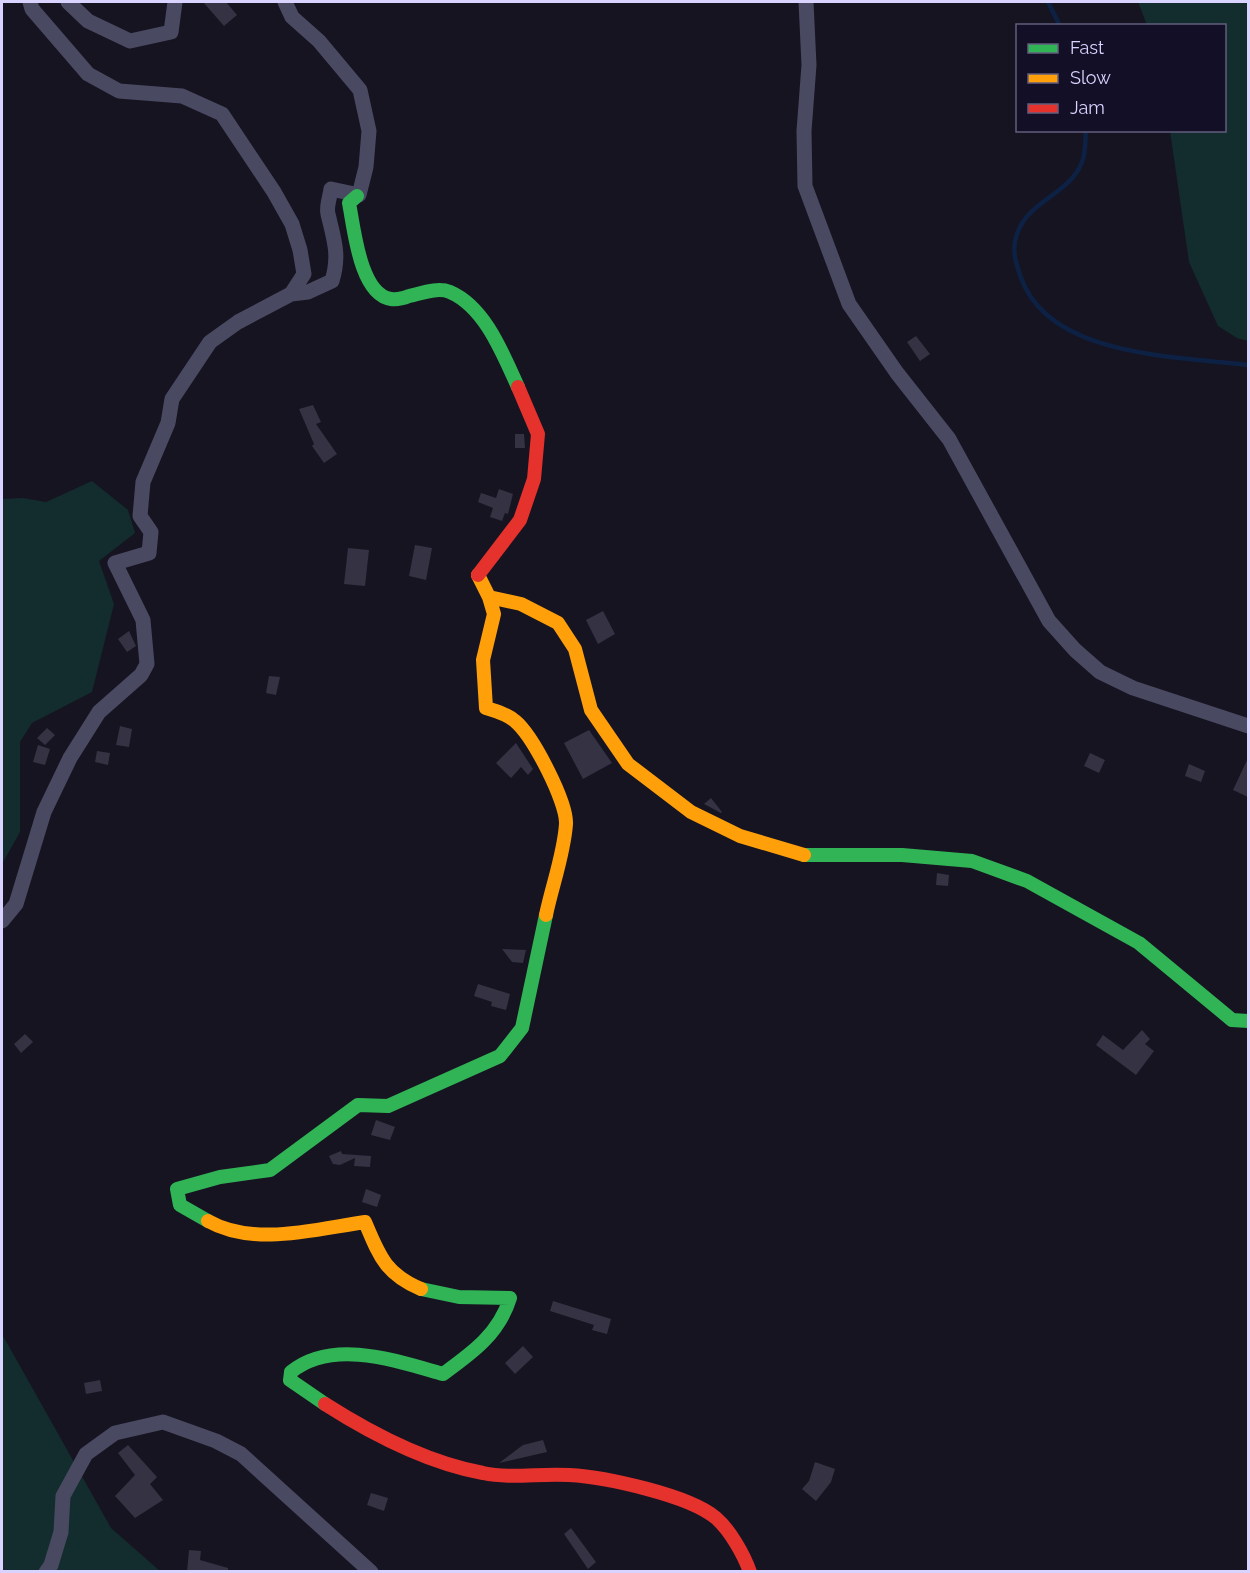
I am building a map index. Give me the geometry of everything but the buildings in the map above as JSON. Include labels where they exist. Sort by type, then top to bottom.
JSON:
[{"type":"street","points":[[30,2],[32,9],[43,24],[88,74],[119,91],[182,96],[222,114],[269,183],[292,224],[304,274],[291,294]]},
{"type":"street","points":[[68,2],[88,21],[130,41],[171,32],[175,2]]},
{"type":"street","points":[[285,2],[292,17],[319,41],[360,90],[369,131],[362,191],[349,203],[362,265],[372,288],[383,297],[393,300],[436,290],[448,291],[473,305],[507,362],[538,434],[537,461],[533,468],[534,479],[525,499],[520,520],[477,573],[495,614],[486,634],[483,696],[486,708],[501,712],[516,722],[525,733],[548,768],[566,822],[522,1028],[500,1056],[478,1068],[388,1106],[358,1105],[270,1170],[220,1177],[177,1190],[180,1205],[219,1227],[268,1235],[365,1222],[384,1263],[414,1289],[454,1297],[510,1298],[507,1313],[498,1328],[474,1352],[442,1374],[410,1365],[327,1355],[300,1364],[291,1372],[290,1380],[309,1395],[388,1438],[445,1462],[483,1473],[527,1477],[569,1475],[634,1487],[682,1503],[716,1519],[750,1572]]},
{"type":"street","points":[[806,2],[808,65],[804,131],[805,186],[849,304],[897,373],[949,439],[1049,621],[1075,650],[1100,672],[1133,688],[1159,699],[1248,726]]},
{"type":"street","points":[[2,921],[16,904],[44,812],[70,758],[99,712],[141,675],[147,664],[142,620],[116,563],[149,553],[151,532],[140,516],[143,482],[168,423],[172,399],[210,342],[238,322],[291,294],[308,292],[332,281],[336,266],[333,225],[327,213],[331,189],[357,196]]},
{"type":"street","points":[[489,597],[521,604],[558,623],[575,649],[591,710],[628,764],[690,812],[740,836],[801,855],[902,855],[972,861],[1027,881],[1139,943],[1232,1020],[1248,1021]]},
{"type":"street","points":[[46,1572],[51,1565],[61,1532],[63,1496],[86,1454],[115,1433],[163,1422],[216,1440],[241,1454],[371,1572]]},
{"type":"green space","points":[[1138,2],[1248,2],[1248,341],[1237,338],[1218,326],[1189,262],[1170,132],[1226,132],[1226,24],[1147,24]]},
{"type":"green space","points":[[92,481],[128,510],[135,533],[99,561],[114,604],[92,692],[32,723],[20,742],[20,832],[2,864],[2,499],[23,498],[46,502]]},
{"type":"green space","points":[[2,1334],[111,1528],[160,1571],[2,1571]]},
{"type":"waterway","points":[[1048,2],[1059,24]]},
{"type":"waterway","points":[[1086,132],[1084,155],[1077,172],[1070,181],[1026,218],[1017,234],[1014,246],[1016,263],[1035,302],[1057,323],[1085,338],[1118,348],[1186,359],[1248,365]]},
{"type":"traffic: fast","points":[[357,196],[349,203],[360,259],[372,286],[380,295],[391,299],[400,299],[435,290],[450,292],[462,299],[483,320],[492,333],[518,387]]},
{"type":"traffic: fast","points":[[804,855],[902,855],[972,861],[1027,881],[1139,943],[1232,1020],[1248,1021]]},
{"type":"traffic: fast","points":[[208,1221],[180,1205],[177,1189],[220,1177],[270,1170],[358,1105],[388,1106],[500,1056],[522,1028],[546,915]]},
{"type":"traffic: fast","points":[[325,1404],[290,1380],[291,1372],[308,1362],[326,1356],[345,1354],[366,1355],[406,1363],[443,1374],[474,1350],[492,1332],[510,1298],[459,1297],[421,1289]]},
{"type":"traffic: slow","points":[[478,575],[489,597],[521,604],[558,623],[575,649],[591,710],[628,764],[691,812],[740,836],[804,855]]},
{"type":"traffic: slow","points":[[489,597],[494,614],[483,660],[486,708],[508,716],[531,740],[548,770],[565,814],[563,847],[546,915]]},
{"type":"traffic: slow","points":[[208,1221],[226,1229],[265,1235],[306,1232],[365,1222],[379,1254],[391,1270],[421,1289]]},
{"type":"traffic: jam","points":[[478,575],[520,520],[534,479],[538,434],[518,387]]},
{"type":"traffic: jam","points":[[325,1404],[401,1446],[462,1468],[504,1476],[585,1476],[624,1483],[687,1502],[721,1523],[736,1543],[750,1572]]}]
